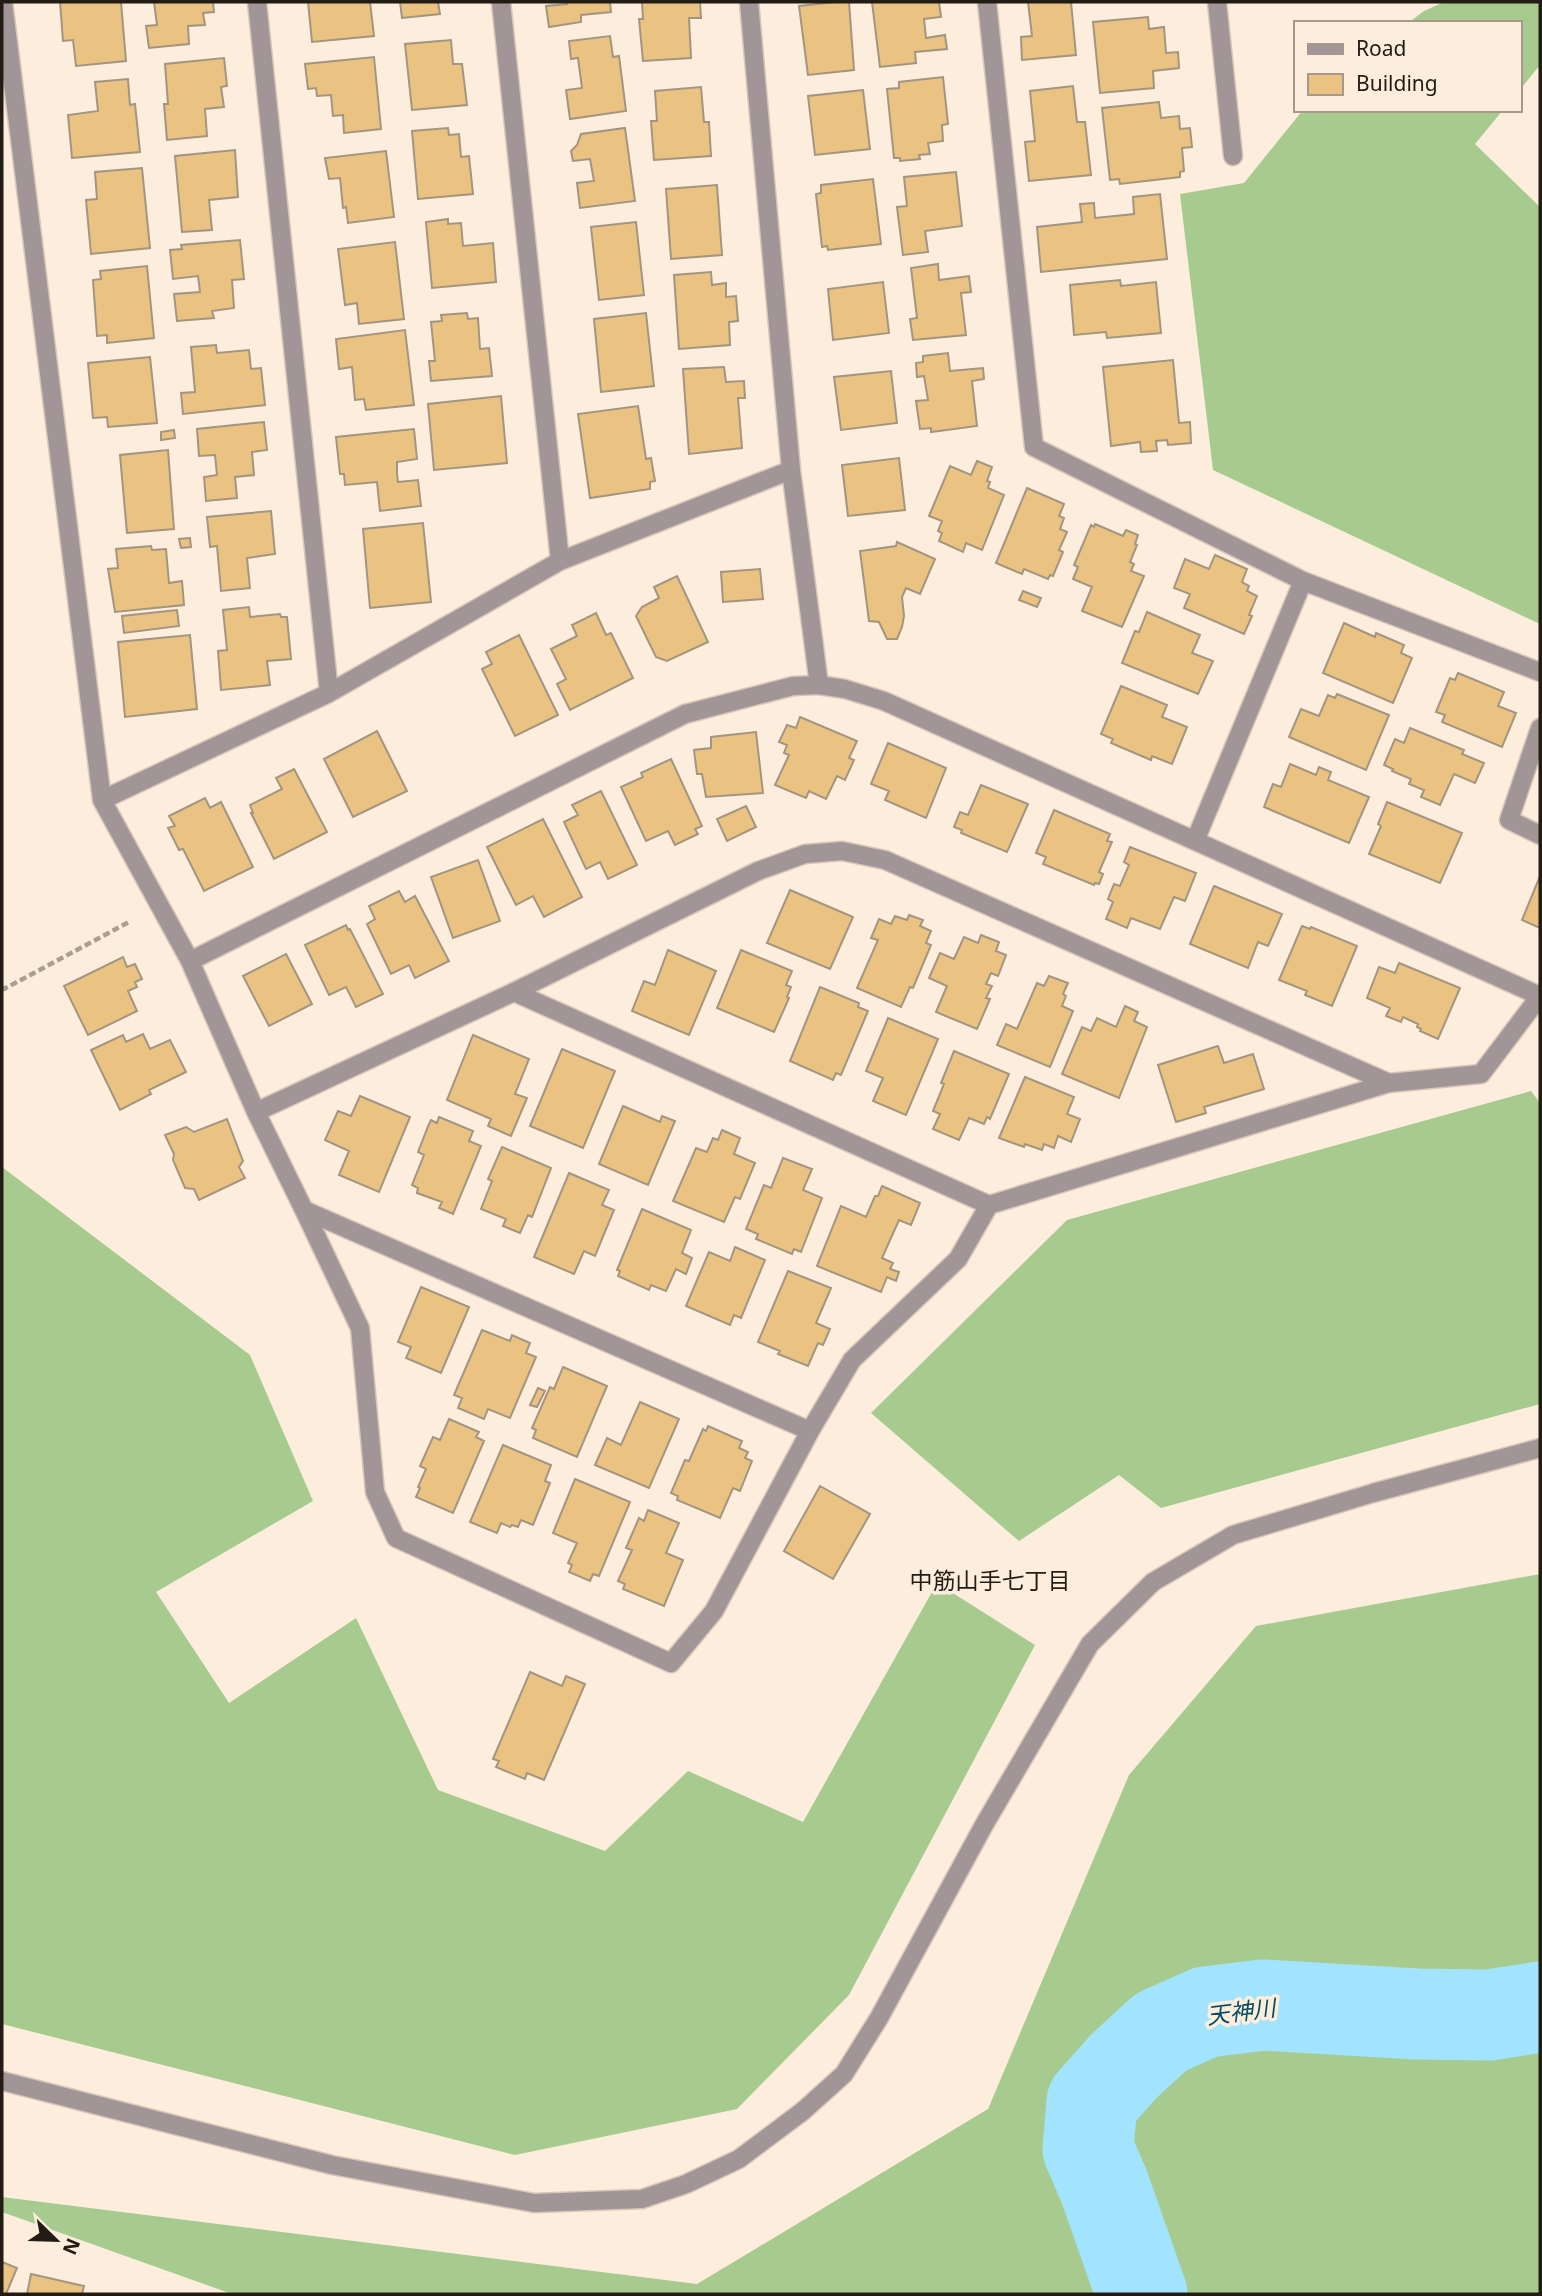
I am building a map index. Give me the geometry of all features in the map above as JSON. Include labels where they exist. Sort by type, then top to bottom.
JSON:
[{"type":"street","points":[[3,2],[102,800],[190,961],[256,1112],[360,1328],[375,1492],[396,1538],[671,1663],[714,1611],[810,1430],[852,1360],[958,1259],[989,1205]]},
{"type":"street","points":[[257,2],[330,694]]},
{"type":"street","points":[[501,2],[560,561]]},
{"type":"street","points":[[749,2],[791,470],[819,685]]},
{"type":"street","points":[[987,2],[1034,447],[1303,581],[1540,672]]},
{"type":"street","points":[[1217,2],[1233,156]]},
{"type":"street","points":[[102,800],[330,694],[560,561],[791,470]]},
{"type":"street","points":[[1195,841],[1303,581]]},
{"type":"street","points":[[190,961],[685,714],[793,686],[819,685],[845,689],[884,701],[1540,996],[1481,1074],[1389,1083],[989,1205],[514,992]]},
{"type":"street","points":[[1540,728],[1509,820],[1540,835]]},
{"type":"street","points":[[256,1112],[514,992],[758,871],[805,854],[842,851],[885,860],[1389,1083]]},
{"type":"street","points":[[304,1210],[810,1430]]},
{"type":"street","points":[[2,2081],[332,2165],[534,2203],[642,2199],[686,2184],[738,2159],[803,2111],[844,2074],[879,2018],[984,1825],[1090,1644],[1153,1582],[1233,1535],[1373,1493],[1540,1448]]},
{"type":"path","points":[[2,986],[4,989],[160,906]]},
{"type":"green space","points":[[1444,2],[1540,2],[1540,65],[1521,89],[1521,21],[1411,21]]},
{"type":"green space","points":[[1301,112],[1501,112],[1475,144],[1540,207],[1540,624],[1213,470],[1180,194],[1244,183]]},
{"type":"green space","points":[[1531,1091],[1540,1103],[1540,1404],[1161,1508],[1119,1475],[1019,1541],[871,1413],[1067,1220]]},
{"type":"green space","points":[[2,1167],[250,1355],[313,1501],[156,1592],[229,1703],[356,1618],[438,1790],[605,1851],[688,1771],[803,1822],[937,1583],[1035,1645],[849,1995],[737,2109],[515,2155],[2,2024]]},
{"type":"green space","points":[[1540,1574],[1540,2294],[232,2294],[2,2212],[2,2197],[697,2284],[988,2109],[1129,1775],[1256,1626]]},
{"type":"building","points":[[60,2],[121,2],[126,61],[76,66],[73,40],[63,41]]},
{"type":"building","points":[[154,2],[213,2],[214,12],[203,13],[205,25],[188,26],[189,44],[149,48],[146,26],[157,25]]},
{"type":"building","points":[[308,2],[370,2],[374,36],[312,42]]},
{"type":"building","points":[[400,2],[438,2],[440,14],[402,18]]},
{"type":"building","points":[[567,2],[610,2],[611,12],[581,15],[581,22],[549,27],[546,6]]},
{"type":"building","points":[[642,2],[700,2],[701,18],[689,18],[691,58],[643,61],[639,19],[643,19]]},
{"type":"building","points":[[849,2],[854,70],[808,75],[799,6]]},
{"type":"building","points":[[872,2],[939,2],[941,17],[924,19],[926,38],[945,35],[947,49],[915,52],[916,63],[880,67]]},
{"type":"building","points":[[1028,2],[1071,2],[1076,55],[1022,60],[1021,37],[1032,36]]},
{"type":"building","points":[[1148,17],[1149,29],[1164,27],[1166,53],[1178,52],[1179,68],[1153,71],[1154,88],[1100,93],[1093,22]]},
{"type":"building","points":[[610,36],[613,57],[619,56],[626,111],[570,119],[566,90],[582,88],[578,58],[571,59],[569,41]]},
{"type":"building","points":[[451,40],[453,64],[462,64],[467,105],[412,110],[405,44]]},
{"type":"building","points":[[374,57],[381,129],[344,133],[343,115],[333,116],[331,95],[317,96],[316,88],[308,89],[305,64]]},
{"type":"building","points":[[224,58],[227,86],[221,87],[224,107],[205,109],[207,136],[167,140],[165,64]]},
{"type":"building","points":[[943,77],[948,124],[942,125],[943,141],[928,143],[930,154],[919,155],[920,159],[900,161],[900,158],[894,158],[887,89],[899,88],[899,82]]},
{"type":"building","points":[[128,79],[130,105],[135,104],[140,152],[72,158],[68,115],[98,111],[95,82]]},
{"type":"building","points":[[1073,86],[1077,122],[1085,122],[1091,175],[1029,181],[1025,142],[1035,141],[1030,91]]},
{"type":"building","points":[[701,87],[704,122],[709,122],[711,156],[654,160],[651,121],[657,121],[655,91]]},
{"type":"building","points":[[863,90],[870,149],[815,155],[808,96]]},
{"type":"building","points":[[1159,102],[1161,118],[1179,116],[1180,129],[1190,128],[1192,147],[1182,148],[1184,171],[1180,172],[1180,177],[1120,184],[1119,179],[1110,180],[1102,108]]},
{"type":"building","points":[[448,128],[449,135],[459,134],[461,157],[469,156],[473,194],[418,199],[412,131]]},
{"type":"building","points":[[625,128],[635,201],[580,208],[577,183],[594,181],[590,159],[573,161],[571,151],[577,145],[581,134]]},
{"type":"building","points":[[235,150],[238,197],[209,200],[212,230],[182,232],[175,156]]},
{"type":"building","points":[[386,151],[394,217],[348,223],[346,207],[343,208],[340,178],[329,179],[325,158]]},
{"type":"building","points":[[142,168],[150,248],[91,254],[86,200],[97,199],[95,172]]},
{"type":"building","points":[[956,172],[962,226],[925,231],[928,252],[903,255],[897,207],[907,206],[904,177]]},
{"type":"building","points":[[873,179],[881,244],[828,250],[827,246],[822,247],[816,194],[821,193],[821,185]]},
{"type":"building","points":[[717,185],[722,255],[671,259],[666,189]]},
{"type":"building","points":[[1160,194],[1167,259],[1041,272],[1037,227],[1082,222],[1080,204],[1094,203],[1095,218],[1134,214],[1133,197]]},
{"type":"building","points":[[448,219],[448,224],[461,223],[463,246],[493,243],[496,282],[432,288],[426,222]]},
{"type":"building","points":[[636,222],[644,295],[599,300],[591,227]]},
{"type":"building","points":[[240,240],[244,279],[232,280],[234,308],[212,311],[214,318],[177,321],[174,294],[200,292],[198,276],[173,279],[170,250],[182,249],[181,245]]},
{"type":"building","points":[[395,242],[404,319],[359,324],[357,303],[345,305],[338,249]]},
{"type":"building","points":[[938,264],[939,280],[969,276],[971,292],[961,293],[966,335],[913,340],[910,319],[917,318],[911,268]]},
{"type":"building","points":[[147,266],[154,338],[107,343],[107,335],[97,336],[93,280],[101,279],[100,271]]},
{"type":"building","points":[[711,272],[712,285],[726,283],[726,297],[736,296],[738,321],[729,322],[730,345],[679,349],[674,275]]},
{"type":"building","points":[[1120,280],[1121,286],[1156,282],[1161,333],[1107,338],[1106,332],[1074,335],[1070,285]]},
{"type":"building","points":[[883,282],[889,333],[833,340],[828,289]]},
{"type":"building","points":[[467,313],[468,319],[478,318],[480,349],[489,348],[492,376],[431,381],[429,361],[435,361],[431,322],[442,321],[441,315]]},
{"type":"building","points":[[646,313],[654,386],[601,392],[594,319]]},
{"type":"building","points":[[405,330],[414,405],[366,410],[364,399],[355,400],[352,367],[339,369],[336,339]]},
{"type":"building","points":[[216,345],[217,353],[249,350],[251,369],[261,368],[265,405],[183,414],[181,393],[195,392],[191,347]]},
{"type":"building","points":[[948,353],[950,371],[983,368],[984,379],[972,381],[977,426],[931,432],[931,428],[920,429],[916,401],[928,400],[924,376],[917,377],[916,363],[923,362],[923,356]]},
{"type":"building","points":[[150,357],[157,423],[108,427],[107,417],[93,418],[88,363]]},
{"type":"building","points":[[1173,360],[1179,423],[1190,422],[1191,443],[1168,445],[1167,440],[1156,441],[1157,451],[1141,452],[1140,442],[1111,446],[1103,367]]},
{"type":"building","points":[[724,367],[726,382],[744,381],[745,398],[738,398],[742,448],[689,454],[683,369]]},
{"type":"building","points":[[891,371],[897,423],[841,430],[834,377]]},
{"type":"building","points":[[501,396],[507,463],[434,470],[428,404]]},
{"type":"building","points":[[638,406],[646,459],[651,458],[655,481],[650,482],[650,489],[590,498],[578,414]]},
{"type":"building","points":[[264,422],[267,450],[252,452],[254,475],[235,477],[237,498],[206,501],[204,477],[217,475],[215,455],[199,456],[197,429]]},
{"type":"building","points":[[414,429],[417,459],[397,462],[397,473],[398,482],[418,480],[421,506],[380,511],[377,482],[345,485],[344,474],[340,474],[336,437]]},
{"type":"building","points":[[174,430],[175,438],[161,440],[161,432]]},
{"type":"building","points":[[168,450],[174,529],[127,533],[120,455]]},
{"type":"building","points":[[899,458],[905,510],[848,516],[842,465]]},
{"type":"building","points":[[977,461],[992,467],[987,481],[990,482],[988,488],[1004,495],[982,550],[966,543],[963,552],[939,541],[942,533],[938,531],[942,521],[929,516],[950,466],[971,475]]},
{"type":"building","points":[[1027,488],[1064,504],[1059,516],[1064,518],[1060,529],[1067,532],[1059,550],[1063,552],[1053,576],[1050,575],[1048,579],[1024,569],[1022,574],[996,563]]},
{"type":"building","points":[[271,511],[275,554],[247,558],[250,588],[221,591],[217,546],[210,547],[207,517]]},
{"type":"building","points":[[423,523],[431,602],[370,608],[363,529]]},
{"type":"building","points":[[1095,524],[1123,536],[1126,530],[1138,535],[1130,562],[1134,564],[1131,571],[1144,576],[1122,627],[1082,611],[1092,587],[1073,579],[1078,567],[1074,565],[1091,525],[1094,527]]},
{"type":"building","points":[[190,538],[191,547],[181,548],[179,539]]},
{"type":"building","points":[[897,542],[935,559],[920,594],[906,588],[902,597],[902,627],[897,639],[887,639],[879,622],[869,621],[860,551],[896,546]]},
{"type":"building","points":[[151,546],[152,550],[166,549],[169,583],[182,581],[184,605],[115,612],[108,569],[118,568],[116,549]]},
{"type":"building","points":[[1215,555],[1247,569],[1242,582],[1249,586],[1247,591],[1257,596],[1244,634],[1184,608],[1190,594],[1174,588],[1185,559],[1209,569]]},
{"type":"building","points":[[760,569],[763,599],[723,602],[721,572]]},
{"type":"building","points":[[677,576],[708,642],[667,661],[656,657],[636,616],[642,607],[659,598],[654,587]]},
{"type":"building","points":[[1023,591],[1041,598],[1037,607],[1019,600]]},
{"type":"building","points":[[249,607],[250,617],[280,614],[281,617],[287,617],[291,659],[267,661],[270,685],[221,690],[218,651],[227,650],[223,610]]},
{"type":"building","points":[[177,610],[179,626],[124,633],[122,616]]},
{"type":"building","points":[[1147,612],[1200,635],[1192,653],[1213,661],[1198,694],[1122,663],[1135,631],[1139,632]]},
{"type":"building","points":[[596,613],[606,635],[611,633],[633,678],[570,710],[557,684],[566,679],[551,649],[577,636],[572,625]]},
{"type":"building","points":[[1344,623],[1375,637],[1376,633],[1404,645],[1401,653],[1412,658],[1393,703],[1323,673]]},
{"type":"building","points":[[190,635],[197,709],[125,717],[118,642]]},
{"type":"building","points":[[519,635],[558,715],[515,736],[482,669],[492,664],[486,652]]},
{"type":"building","points":[[1458,673],[1504,692],[1498,706],[1516,713],[1502,747],[1442,722],[1445,715],[1436,712],[1450,678],[1455,680]]},
{"type":"building","points":[[1121,686],[1167,705],[1162,717],[1187,727],[1172,764],[1152,756],[1151,760],[1111,743],[1113,739],[1101,734]]},
{"type":"building","points":[[1337,694],[1389,715],[1366,770],[1289,737],[1301,709],[1319,716],[1328,695],[1335,698]]},
{"type":"building","points":[[800,717],[857,741],[849,758],[854,760],[845,780],[837,776],[826,799],[809,791],[806,798],[775,785],[789,755],[784,753],[787,745],[779,742],[787,725],[796,728]]},
{"type":"building","points":[[1410,728],[1464,750],[1462,754],[1484,763],[1475,783],[1454,774],[1440,805],[1421,797],[1424,790],[1409,784],[1411,779],[1384,765],[1395,739],[1404,743]]},
{"type":"building","points":[[377,731],[407,791],[353,817],[324,759]]},
{"type":"building","points":[[756,732],[763,793],[706,797],[702,774],[697,774],[694,750],[711,748],[711,737]]},
{"type":"building","points":[[888,743],[946,768],[926,818],[885,800],[889,791],[871,784]]},
{"type":"building","points":[[671,759],[702,826],[695,829],[698,834],[675,845],[668,831],[646,841],[621,787],[643,777],[641,773]]},
{"type":"building","points":[[1290,764],[1316,775],[1319,767],[1331,772],[1328,780],[1369,797],[1349,843],[1264,807],[1273,784],[1281,787]]},
{"type":"building","points":[[294,769],[327,832],[274,859],[251,813],[250,805],[282,789],[276,778]]},
{"type":"building","points":[[981,785],[1028,804],[1007,852],[961,833],[962,830],[954,827],[960,812],[968,815]]},
{"type":"building","points":[[601,791],[637,865],[608,879],[600,862],[586,869],[564,822],[578,815],[572,805]]},
{"type":"building","points":[[205,798],[210,808],[221,802],[253,867],[204,891],[183,849],[179,850],[168,828],[175,826],[169,816]]},
{"type":"building","points":[[1387,802],[1462,833],[1440,883],[1369,854],[1381,826],[1378,824]]},
{"type":"building","points":[[746,806],[756,827],[727,841],[717,819]]},
{"type":"building","points":[[1054,810],[1110,834],[1107,841],[1112,842],[1099,872],[1103,874],[1099,884],[1094,885],[1043,864],[1046,857],[1036,853]]},
{"type":"building","points":[[543,819],[582,897],[544,917],[533,896],[516,905],[487,847]]},
{"type":"building","points":[[1130,847],[1196,873],[1185,901],[1174,897],[1160,929],[1131,918],[1127,928],[1106,919],[1113,902],[1108,899],[1114,884],[1120,886],[1129,865],[1124,862]]},
{"type":"building","points":[[478,860],[500,921],[453,938],[431,877]]},
{"type":"building","points":[[1540,876],[1540,928],[1522,920]]},
{"type":"building","points":[[1214,886],[1282,914],[1268,946],[1258,942],[1248,968],[1190,944]]},
{"type":"building","points":[[790,890],[853,917],[830,969],[767,943]]},
{"type":"building","points":[[399,891],[405,902],[415,896],[449,961],[415,978],[409,965],[391,974],[367,924],[375,919],[369,906]]},
{"type":"building","points":[[909,915],[923,920],[920,926],[931,931],[926,943],[931,945],[913,988],[910,987],[901,1007],[857,988],[878,940],[871,938],[879,919],[891,924],[895,916],[907,920]]},
{"type":"building","points":[[346,925],[383,994],[356,1007],[346,987],[329,995],[305,945]]},
{"type":"building","points":[[1302,926],[1311,927],[1357,946],[1332,1006],[1305,995],[1307,991],[1279,980]]},
{"type":"building","points":[[981,935],[999,942],[996,951],[1006,955],[998,976],[991,973],[986,984],[992,986],[986,998],[990,999],[977,1029],[936,1012],[947,986],[929,978],[940,953],[954,959],[964,937],[978,943]]},
{"type":"building","points":[[668,950],[716,971],[689,1035],[632,1011],[644,981],[655,985]]},
{"type":"building","points":[[741,950],[792,971],[786,985],[791,987],[787,997],[789,998],[774,1032],[717,1008]]},
{"type":"building","points":[[286,954],[312,1004],[269,1026],[243,976]]},
{"type":"building","points":[[123,957],[127,967],[135,964],[142,979],[135,982],[137,987],[128,991],[137,1011],[88,1035],[64,986]]},
{"type":"building","points":[[1399,963],[1460,988],[1438,1039],[1420,1031],[1418,1024],[1403,1017],[1401,1022],[1386,1016],[1390,1008],[1367,998],[1379,967],[1395,973]]},
{"type":"building","points":[[1049,976],[1068,983],[1062,1006],[1073,1011],[1050,1067],[997,1045],[1006,1024],[1017,1029],[1037,983],[1044,986]]},
{"type":"building","points":[[820,987],[859,1003],[858,1007],[868,1011],[841,1075],[836,1073],[833,1080],[790,1061]]},
{"type":"building","points":[[1125,1006],[1138,1012],[1134,1021],[1147,1027],[1119,1098],[1062,1074],[1082,1027],[1091,1031],[1097,1018],[1116,1027]]},
{"type":"building","points":[[888,1018],[938,1039],[906,1115],[873,1101],[883,1078],[866,1071]]},
{"type":"building","points":[[143,1034],[150,1049],[170,1040],[186,1072],[149,1090],[151,1094],[120,1110],[91,1050],[123,1035],[126,1042]]},
{"type":"building","points":[[473,1035],[529,1059],[515,1094],[527,1098],[511,1136],[488,1126],[491,1119],[447,1100]]},
{"type":"building","points":[[1218,1046],[1224,1063],[1253,1054],[1264,1089],[1204,1107],[1206,1113],[1176,1122],[1158,1065]]},
{"type":"building","points":[[562,1049],[615,1071],[583,1148],[530,1126]]},
{"type":"building","points":[[954,1051],[1009,1074],[990,1119],[987,1117],[984,1124],[969,1118],[959,1140],[933,1129],[940,1114],[933,1111]]},
{"type":"building","points":[[1025,1077],[1074,1097],[1067,1114],[1080,1119],[1071,1142],[1058,1136],[1054,1148],[1044,1144],[1042,1150],[999,1138]]},
{"type":"building","points":[[360,1096],[410,1117],[379,1192],[339,1175],[349,1151],[325,1140],[338,1111],[351,1116]]},
{"type":"building","points":[[623,1106],[660,1122],[662,1116],[675,1121],[648,1185],[599,1164]]},
{"type":"building","points":[[439,1117],[473,1131],[469,1141],[481,1146],[453,1214],[439,1208],[442,1202],[417,1193],[418,1188],[412,1185],[424,1155],[418,1152],[429,1124],[431,1120],[437,1123]]},
{"type":"building","points":[[227,1119],[243,1161],[239,1167],[245,1178],[199,1200],[194,1189],[185,1188],[165,1135],[186,1127],[194,1132]]},
{"type":"building","points":[[722,1130],[740,1138],[734,1154],[755,1163],[740,1199],[735,1197],[724,1222],[673,1201],[696,1148],[707,1152],[713,1138],[718,1140]]},
{"type":"building","points":[[502,1147],[551,1168],[532,1217],[528,1215],[520,1233],[503,1226],[506,1219],[481,1209],[492,1181],[488,1179]]},
{"type":"building","points":[[783,1158],[812,1169],[803,1190],[822,1198],[801,1252],[794,1249],[792,1254],[756,1239],[758,1234],[746,1229],[764,1185],[771,1188]]},
{"type":"building","points":[[569,1173],[609,1190],[602,1205],[614,1210],[595,1256],[584,1251],[574,1274],[534,1257]]},
{"type":"building","points":[[882,1186],[920,1203],[911,1225],[899,1220],[882,1258],[893,1263],[890,1269],[899,1272],[896,1281],[887,1277],[881,1292],[817,1266],[841,1206],[866,1217]]},
{"type":"building","points":[[642,1209],[691,1230],[682,1253],[692,1258],[686,1274],[676,1269],[666,1291],[651,1285],[649,1290],[618,1276],[620,1271],[617,1270]]},
{"type":"building","points":[[735,1247],[765,1260],[741,1318],[734,1315],[730,1325],[686,1306],[709,1252],[730,1261]]},
{"type":"building","points":[[788,1271],[831,1288],[816,1323],[830,1329],[823,1345],[818,1343],[808,1366],[778,1354],[780,1351],[758,1342]]},
{"type":"building","points":[[421,1287],[469,1307],[441,1373],[406,1358],[411,1347],[398,1342]]},
{"type":"building","points":[[482,1330],[510,1341],[512,1335],[530,1343],[526,1353],[536,1357],[510,1418],[488,1409],[484,1419],[458,1408],[462,1398],[454,1395]]},
{"type":"building","points":[[563,1367],[607,1386],[577,1457],[533,1438],[536,1430],[532,1428],[550,1387],[554,1389]]},
{"type":"building","points":[[538,1388],[545,1391],[537,1407],[530,1405]]},
{"type":"building","points":[[640,1402],[679,1419],[649,1488],[595,1465],[607,1438],[621,1445]]},
{"type":"building","points":[[449,1419],[479,1432],[476,1437],[484,1441],[453,1513],[416,1497],[426,1469],[420,1466],[433,1437],[440,1440]]},
{"type":"building","points":[[708,1426],[742,1441],[739,1448],[748,1452],[745,1458],[752,1461],[740,1491],[733,1488],[720,1518],[677,1500],[678,1496],[671,1493],[685,1460],[689,1461],[703,1429],[706,1431]]},
{"type":"building","points":[[503,1445],[551,1465],[545,1481],[550,1483],[533,1525],[521,1520],[518,1527],[501,1523],[497,1533],[470,1522]]},
{"type":"building","points":[[575,1479],[630,1502],[599,1576],[593,1574],[590,1581],[569,1572],[572,1565],[568,1563],[577,1543],[553,1533]]},
{"type":"building","points":[[820,1486],[870,1514],[833,1579],[784,1551]]},
{"type":"building","points":[[648,1510],[679,1523],[666,1553],[683,1560],[664,1606],[623,1589],[625,1584],[618,1581],[632,1550],[626,1548],[639,1518],[644,1521]]},
{"type":"building","points":[[530,1672],[562,1686],[566,1676],[585,1684],[544,1780],[527,1773],[525,1779],[496,1767],[499,1761],[493,1759]]},
{"type":"building","points":[[2,2262],[17,2268],[6,2294],[2,2294]]},
{"type":"building","points":[[31,2274],[84,2286],[82,2294],[27,2294]]},
{"type":"waterway","name":"天神川","points":[[1142,2294],[1088,2149],[1092,2102],[1124,2066],[1161,2032],[1206,2012],[1263,2005],[1417,2014],[1489,2015],[1540,2007]]},
{"type":"district","name":"中筋山手七丁目","points":[[990,1580]]}]
